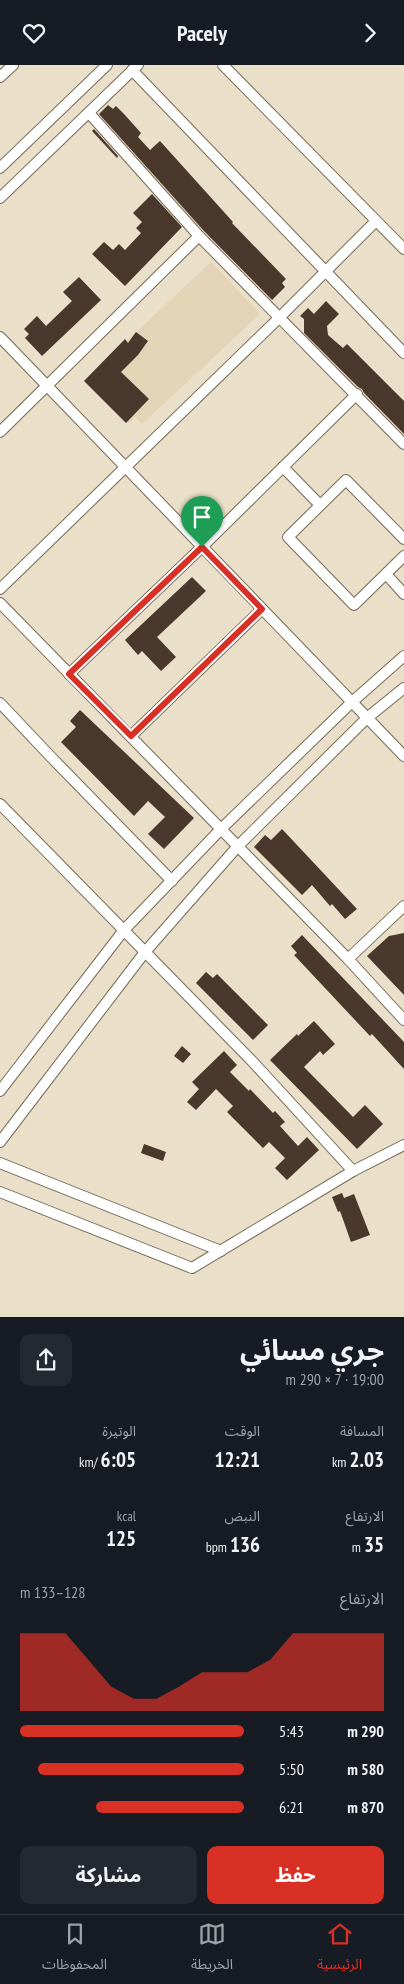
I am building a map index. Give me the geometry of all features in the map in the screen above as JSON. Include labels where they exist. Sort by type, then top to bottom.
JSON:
[{"type":"street","points":[[0,77],[13,65]]},
{"type":"street","points":[[0,169],[107,65]]},
{"type":"street","points":[[223,65],[404,249]]},
{"type":"street","points":[[0,198],[135,68],[404,353]]},
{"type":"street","points":[[89,113],[199,237],[357,394],[404,444]]},
{"type":"street","points":[[0,589],[376,221]]},
{"type":"street","points":[[0,432],[199,237]]},
{"type":"street","points":[[0,337],[404,756]]},
{"type":"street","points":[[69,674],[202,547],[357,394]]},
{"type":"street","points":[[282,467],[320,505]]},
{"type":"street","points":[[404,539],[346,480],[288,537],[354,605],[404,556]]},
{"type":"street","points":[[386,574],[404,594]]},
{"type":"street","points":[[0,603],[348,959],[404,1020]]},
{"type":"street","points":[[131,736],[262,609]]},
{"type":"street","points":[[0,1091],[124,930],[221,829],[352,702],[404,656]]},
{"type":"street","points":[[0,1142],[145,952],[238,846],[367,718],[404,688]]},
{"type":"street","points":[[0,703],[172,881]]},
{"type":"street","points":[[0,804],[252,1061],[353,1171]]},
{"type":"street","points":[[348,959],[404,906]]},
{"type":"street","points":[[0,1192],[192,1269],[353,1171],[404,1145]]},
{"type":"street","points":[[0,1163],[221,1251]]},
{"type":"shaded area","points":[[211,262],[260,314],[142,424],[135,417],[128,424],[85,380]]},
{"type":"building","points":[[108,105],[113,109],[116,106],[124,114],[141,133],[138,137],[150,150],[160,141],[232,223],[286,279],[282,283],[285,287],[272,300],[204,231],[99,114]]},
{"type":"building","points":[[94,129],[118,156],[117,158],[92,131]]},
{"type":"building","points":[[152,194],[182,227],[125,286],[92,254],[104,242],[113,250],[119,244],[125,250],[141,233],[136,228],[142,222],[133,213]]},
{"type":"building","points":[[79,277],[101,300],[42,356],[25,338],[29,334],[24,329],[37,316],[46,326],[72,301],[63,292]]},
{"type":"building","points":[[326,301],[339,314],[327,326],[328,335],[343,348],[347,344],[404,401],[404,434],[362,389],[304,333],[304,319],[300,316],[308,308],[314,314]]},
{"type":"building","points":[[136,332],[148,341],[138,355],[121,372],[149,399],[126,423],[84,381],[125,339],[128,343]]},
{"type":"building","points":[[192,577],[206,591],[157,637],[176,657],[161,671],[142,651],[138,655],[125,640]]},
{"type":"building","points":[[80,710],[194,818],[164,849],[148,834],[165,817],[148,801],[134,816],[61,742],[76,727],[70,721]]},
{"type":"building","points":[[282,829],[357,909],[345,919],[332,904],[330,906],[312,885],[302,895],[254,847],[265,835],[271,840]]},
{"type":"building","points":[[404,933],[404,995],[367,956],[389,936]]},
{"type":"building","points":[[302,935],[404,1042],[404,1069],[372,1034],[370,1036],[294,955],[297,953],[291,946]]},
{"type":"building","points":[[206,972],[213,978],[217,974],[268,1025],[253,1040],[196,983]]},
{"type":"building","points":[[314,1021],[335,1044],[323,1055],[320,1051],[304,1067],[353,1117],[365,1105],[383,1124],[357,1149],[270,1060],[297,1034],[298,1036]]},
{"type":"building","points":[[182,1046],[191,1054],[183,1063],[174,1056]]},
{"type":"building","points":[[224,1051],[237,1065],[230,1072],[273,1113],[275,1111],[285,1122],[280,1126],[298,1146],[307,1137],[319,1150],[287,1180],[275,1168],[285,1158],[269,1142],[263,1148],[227,1112],[233,1106],[216,1089],[196,1110],[187,1102],[199,1089],[192,1082]]},
{"type":"building","points":[[144,1144],[166,1152],[163,1161],[141,1153]]},
{"type":"building","points":[[342,1193],[344,1198],[354,1194],[370,1235],[351,1242],[340,1211],[338,1212],[332,1197]]},
{"type":"route","points":[[202,547],[262,609],[131,736],[69,674],[202,547]]}]
